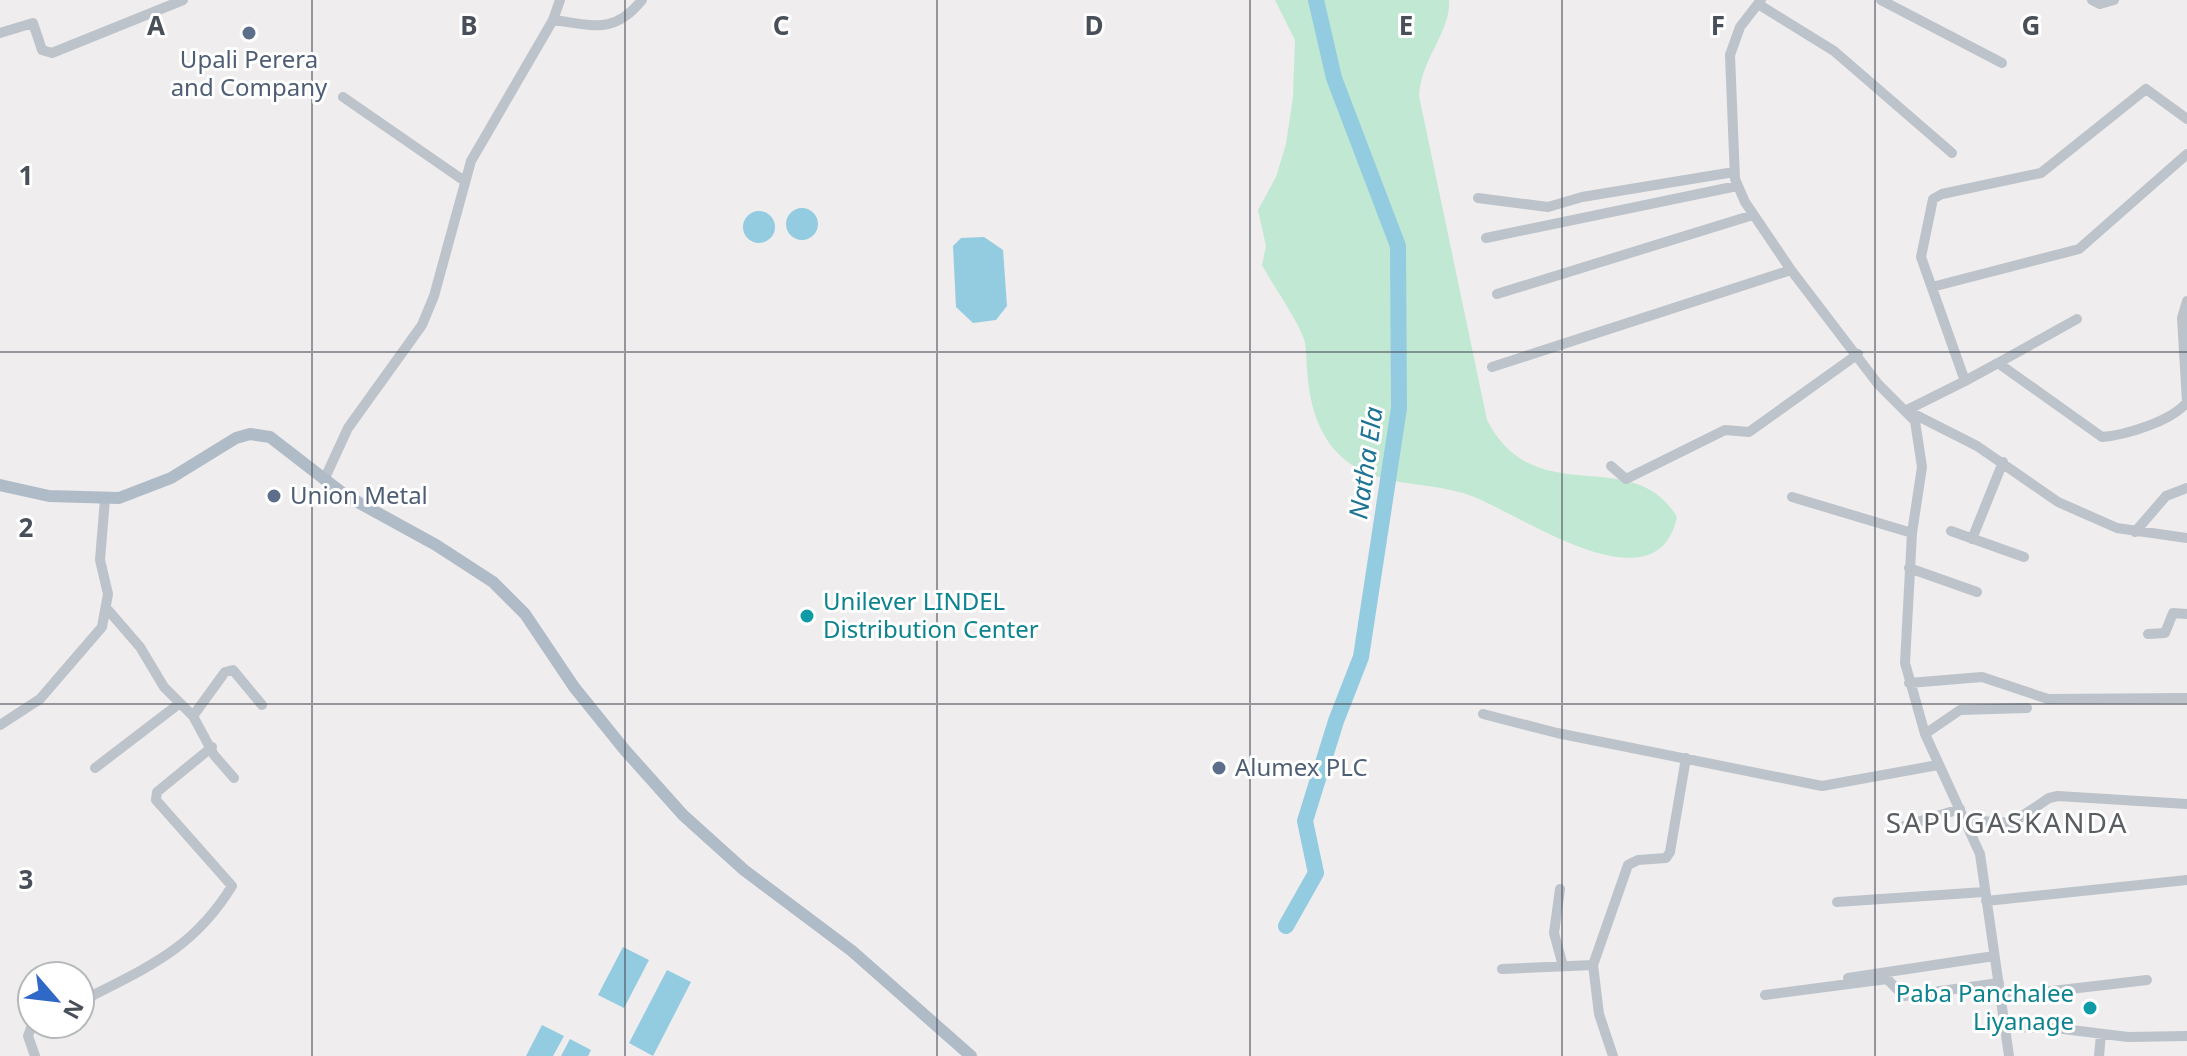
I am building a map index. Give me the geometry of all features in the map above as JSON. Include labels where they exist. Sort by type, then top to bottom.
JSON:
[{"type":"main road","points":[[0,485],[49,496],[105,499],[153,487],[223,444],[250,434],[270,437],[324,480],[493,582],[525,614],[574,687],[683,815],[744,870],[852,951],[971,1056]]},
{"type":"street","points":[[0,33],[33,23],[42,50],[52,53],[183,0]]},
{"type":"street","points":[[324,480],[348,428],[422,325],[434,296],[463,180],[553,20],[560,0]]},
{"type":"street","points":[[553,20],[607,27],[629,16],[642,0]]},
{"type":"street","points":[[1881,0],[2002,63]]},
{"type":"street","points":[[2092,0],[2100,4],[2114,0]]},
{"type":"street","points":[[1952,153],[1834,51],[1760,2],[1740,27],[1730,55],[1737,186],[1791,270],[1878,384],[1915,421],[1922,452],[1909,568],[1905,647],[1909,683],[1925,734],[1980,854],[2009,1056]]},
{"type":"street","points":[[1965,381],[1921,257],[1933,199],[1942,194],[2041,173],[2146,89],[2187,119]]},
{"type":"street","points":[[343,97],[463,180]]},
{"type":"street","points":[[1932,287],[2079,249],[2187,154]]},
{"type":"street","points":[[1478,198],[1548,207],[1582,197],[1734,172]]},
{"type":"street","points":[[1486,238],[1737,186]]},
{"type":"street","points":[[1497,294],[1753,215]]},
{"type":"street","points":[[1492,367],[1791,270]]},
{"type":"street","points":[[1998,363],[2102,437],[2129,431],[2180,410],[2187,402],[2182,318],[2187,301]]},
{"type":"street","points":[[1907,410],[2077,319]]},
{"type":"street","points":[[1611,466],[1626,479],[1725,430],[1749,432],[1858,354]]},
{"type":"street","points":[[1907,410],[2003,462],[2058,502],[2117,528],[2187,538]]},
{"type":"street","points":[[1972,539],[2003,462]]},
{"type":"street","points":[[2135,532],[2166,496],[2187,488]]},
{"type":"street","points":[[1792,497],[1912,533]]},
{"type":"street","points":[[0,725],[40,699],[102,627],[108,610],[108,594],[100,560],[105,499]]},
{"type":"street","points":[[1951,531],[2024,557]]},
{"type":"street","points":[[1909,568],[1977,592]]},
{"type":"street","points":[[108,610],[193,716],[214,755],[234,778]]},
{"type":"street","points":[[2148,634],[2165,633],[2173,613],[2187,614]]},
{"type":"street","points":[[193,716],[225,672],[233,670],[262,705]]},
{"type":"street","points":[[1909,683],[1982,677],[2048,699],[2187,698]]},
{"type":"street","points":[[95,768],[180,703]]},
{"type":"street","points":[[1925,734],[1960,710],[2027,708]]},
{"type":"street","points":[[1483,714],[1557,733],[1822,786],[1938,765]]},
{"type":"street","points":[[96,994],[169,955],[213,918],[232,886],[156,800],[157,792],[212,747]]},
{"type":"street","points":[[1613,1056],[1599,1014],[1593,965],[1628,865],[1638,860],[1666,858],[1670,852],[1686,758]]},
{"type":"street","points":[[1904,826],[1962,815],[2012,823],[2049,798],[2058,796],[2187,804]]},
{"type":"street","points":[[1837,902],[1985,897],[2187,880]]},
{"type":"street","points":[[1560,889],[1554,933],[1563,966]]},
{"type":"street","points":[[1827,981],[1994,956]]},
{"type":"street","points":[[1502,969],[1593,965]]},
{"type":"street","points":[[1765,995],[1887,979],[1904,996],[1999,983]]},
{"type":"street","points":[[2001,997],[2147,980]]},
{"type":"street","points":[[2005,1027],[2187,1036]]},
{"type":"street","points":[[2099,1056],[2101,1034]]},
{"type":"green space","points":[[1275,0],[1449,0],[1445,23],[1425,69],[1419,96],[1487,420],[1507,448],[1531,464],[1556,472],[1635,483],[1658,495],[1677,517],[1664,544],[1643,556],[1615,557],[1584,548],[1469,495],[1363,471],[1348,462],[1327,440],[1311,401],[1304,339],[1262,265],[1266,246],[1258,210],[1276,177],[1286,144],[1293,97],[1295,40]]},
{"type":"water","points":[[802,208],[813,213],[818,224],[813,235],[802,240],[791,235],[786,224],[791,213]]},
{"type":"water","points":[[759,211],[770,216],[775,227],[770,238],[759,243],[748,238],[743,227],[748,216]]},
{"type":"water","points":[[984,237],[1003,250],[1007,306],[996,320],[973,323],[956,307],[953,246],[961,238]]},
{"type":"water","points":[[623,947],[649,960],[624,1008],[598,995]]},
{"type":"water","points":[[667,970],[691,982],[653,1056],[629,1043]]},
{"type":"water","points":[[542,1025],[564,1036],[553,1056],[526,1056]]},
{"type":"water","points":[[570,1039],[591,1050],[588,1056],[561,1056]]},
{"type":"waterway","name":"Natha Ela","points":[[1286,926],[1316,873],[1305,821],[1336,721],[1361,657],[1399,408],[1398,246],[1334,78],[1316,0]]},
{"type":"place","name":"Upali Perera and Company","points":[[249,33]]},
{"type":"place","name":"Union Metal","points":[[274,496]]},
{"type":"place","name":"Unilever LINDEL Distribution Center","points":[[807,616]]},
{"type":"place","name":"Alumex PLC","points":[[1219,768]]},
{"type":"place","name":"Paba Panchalee Liyanage","points":[[2090,1008]]},
{"type":"district","name":"SAPUGASKANDA","points":[[2007,823]]}]
